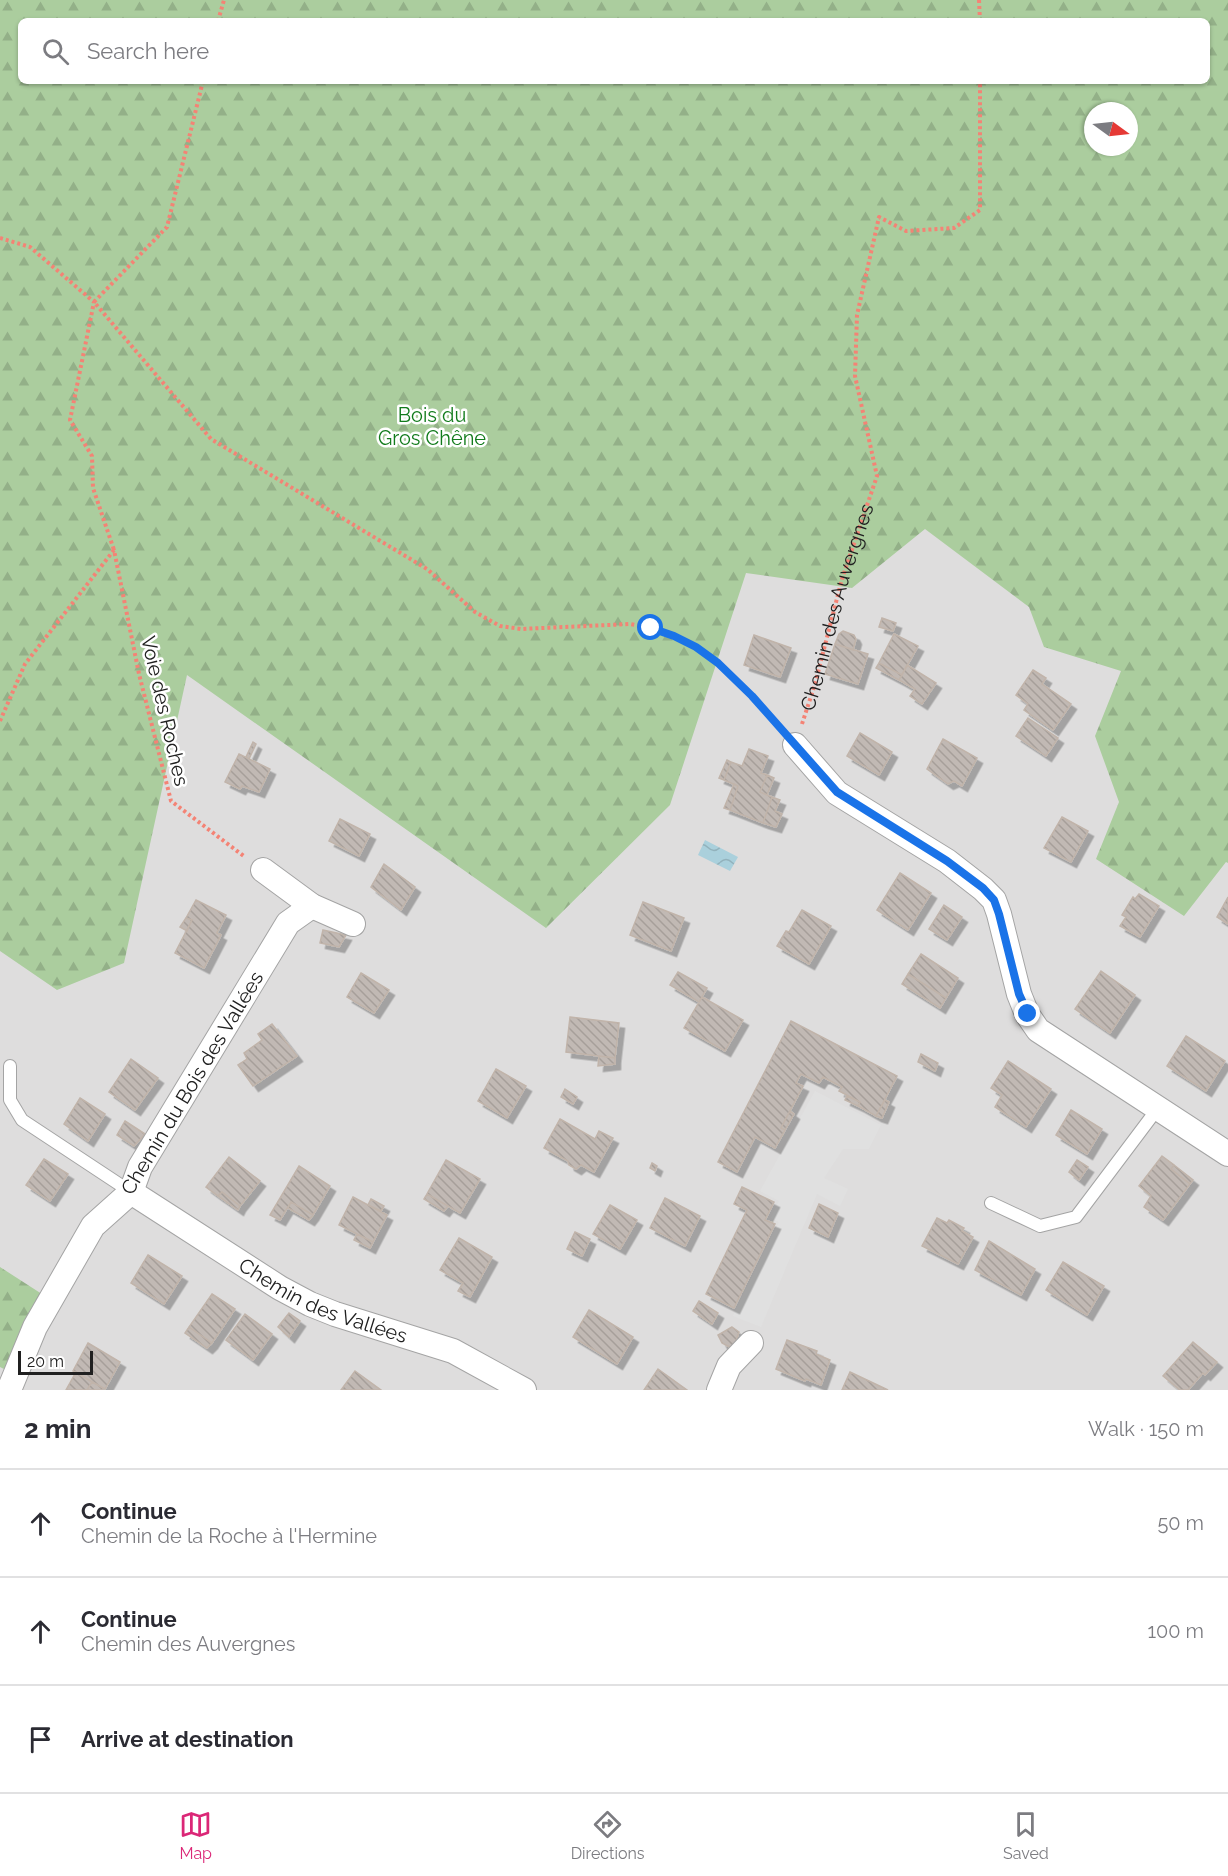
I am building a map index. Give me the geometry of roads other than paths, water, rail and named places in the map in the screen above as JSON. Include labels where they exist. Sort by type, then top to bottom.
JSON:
[{"type":"street","points":[[795,745],[837,792],[947,861],[983,888],[994,900],[1019,994],[1038,1030],[1228,1154]]},
{"type":"street","points":[[263,870],[312,906],[353,924]]},
{"type":"street","name":"Chemin du Bois des Vallées","points":[[9,1390],[36,1327],[93,1226],[131,1192],[140,1167],[288,923],[312,906]]},
{"type":"street","name":"Chemin des Vallées","points":[[131,1192],[280,1288],[310,1304],[453,1351],[524,1390]]},
{"type":"street","points":[[720,1390],[729,1366],[751,1343]]},
{"type":"lane","points":[[10,1066],[10,1100],[22,1120],[131,1192]]},
{"type":"lane","points":[[991,1203],[1040,1226],[1076,1217],[1158,1108]]},
{"type":"water","points":[[705,840],[738,857],[730,871],[698,855]]},
{"type":"park label","name":"Bois du Gros Chêne","points":[[432,426]]}]
